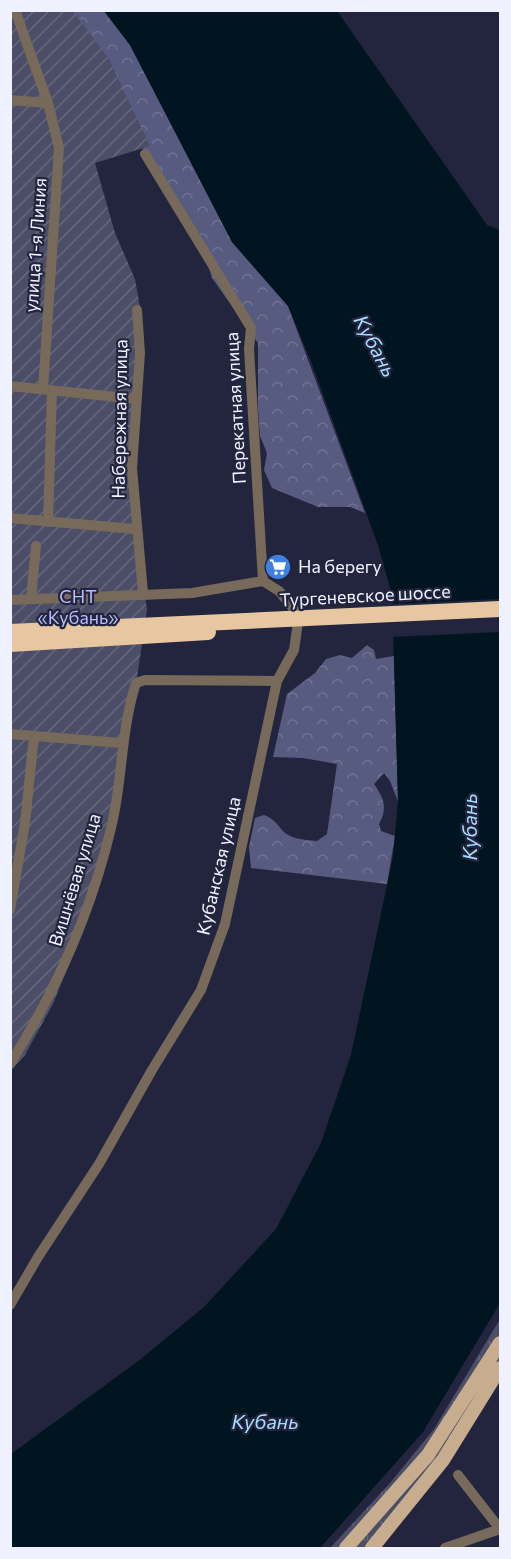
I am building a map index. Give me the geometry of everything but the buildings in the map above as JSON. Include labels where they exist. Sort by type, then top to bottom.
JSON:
[{"type":"highway","name":"Тургеневское шоссе","points":[[10,632],[501,609]]},
{"type":"highway","name":"Тургеневское шоссе","points":[[10,644],[205,633],[237,621]]},
{"type":"main road","points":[[346,1548],[428,1455],[501,1343]]},
{"type":"main road","points":[[372,1548],[442,1460],[501,1368]]},
{"type":"street","name":"улица 1-я Линия","points":[[15,10],[48,103],[59,148],[48,390],[48,522]]},
{"type":"street","points":[[10,100],[48,103]]},
{"type":"street","name":"Перекатная улица","points":[[145,154],[251,328],[249,349],[263,581]]},
{"type":"street","name":"Набережная улица","points":[[136,310],[140,352],[132,399],[132,468],[136,529]]},
{"type":"street","points":[[10,386],[132,399]]},
{"type":"street","points":[[10,518],[136,529],[143,593]]},
{"type":"street","points":[[31,599],[36,546]]},
{"type":"street","points":[[10,600],[143,593],[192,593],[263,581]]},
{"type":"street","name":"Кубанская улица","points":[[10,1305],[38,1257],[99,1164],[152,1070],[201,990],[225,924],[277,681],[294,650],[299,615],[279,591],[263,581]]},
{"type":"street","name":"Вишнёвая улица","points":[[10,1064],[43,1013],[71,953],[112,826],[122,743],[136,683],[145,680],[277,681]]},
{"type":"street","points":[[10,734],[122,743]]},
{"type":"street","points":[[10,910],[25,823],[34,736]]},
{"type":"street","points":[[445,1548],[500,1529],[458,1475]]},
{"type":"green space","name":"СНТ «Кубань»","points":[[11,11],[73,11],[109,59],[150,146],[95,163],[115,233],[135,279],[140,307],[136,529],[147,610],[126,752],[72,957],[53,1004],[25,1055],[11,1070]]},
{"type":"green space","points":[[58,11],[104,11],[130,45],[232,242],[288,306],[365,513],[350,507],[318,507],[272,488],[264,470],[267,453],[260,436],[258,343],[212,278],[204,253],[147,152],[122,133]]},
{"type":"green space","points":[[367,645],[374,650],[376,659],[394,656],[398,801],[384,773],[374,784],[384,803],[379,824],[381,831],[395,836],[387,884],[251,868],[249,847],[255,818],[264,815],[275,822],[286,834],[298,839],[317,841],[327,834],[337,764],[303,758],[273,757],[287,694],[315,673],[326,659],[340,655],[352,658]]},
{"type":"green space","points":[[500,1319],[500,1334],[426,1448],[339,1548],[330,1548],[390,1483],[434,1429]]},
{"type":"green space","points":[[500,1350],[500,1359],[435,1462],[366,1548],[352,1548]]},
{"type":"water","name":"Кубань","points":[[104,11],[337,11],[487,225],[500,230],[500,1303],[423,1432],[320,1548],[11,1548],[11,1454],[137,1362],[204,1307],[276,1229],[321,1143],[351,1055],[393,857],[398,801],[392,595],[378,545],[312,364],[288,306],[232,242],[130,45]]},
{"type":"pier","points":[[500,599],[500,632],[390,637],[389,604]]},
{"type":"place","name":"На берегу","points":[[278,567]]}]
